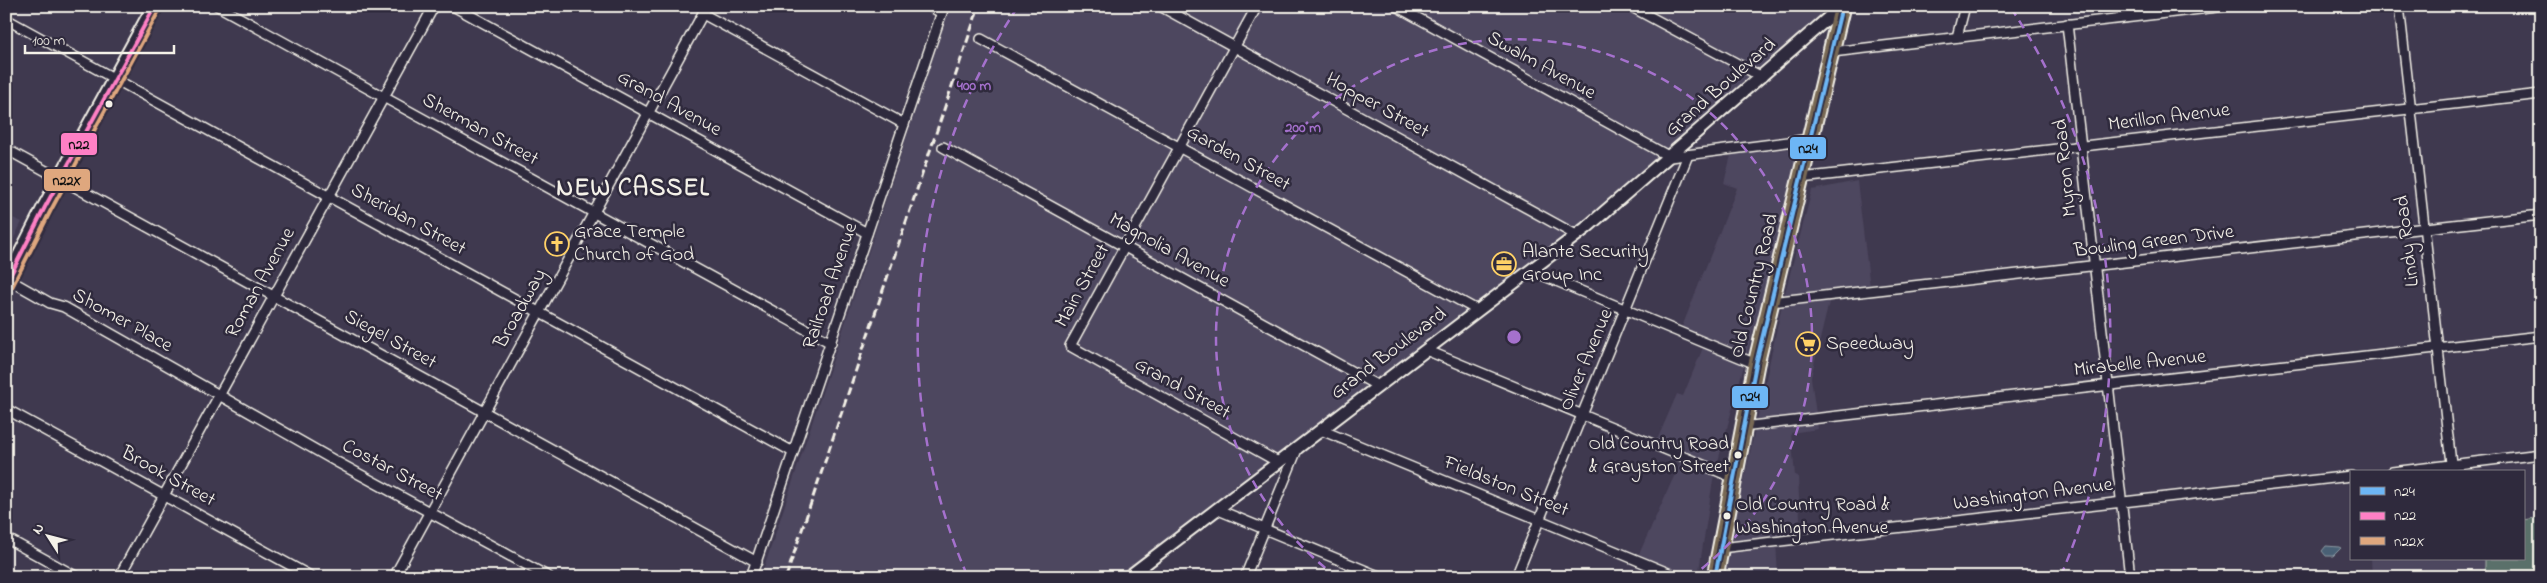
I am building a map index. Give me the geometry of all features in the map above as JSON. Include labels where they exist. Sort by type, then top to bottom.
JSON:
[{"type":"main road","points":[[7,280],[60,178],[156,6]]},
{"type":"main road","name":"Old Country Road","points":[[1715,577],[1732,477],[1756,364],[1842,6]]},
{"type":"street","name":"Sherman Street","points":[[218,6],[830,343]]},
{"type":"street","name":"Roman Avenue","points":[[119,577],[434,6]]},
{"type":"street","name":"Grand Avenue","points":[[453,6],[867,233]]},
{"type":"street","points":[[930,6],[943,10]]},
{"type":"street","name":"Hopper Street","points":[[1160,6],[1576,235]]},
{"type":"street","name":"Main Street","points":[[1070,346],[1257,6]]},
{"type":"street","name":"Swalm Avenue","points":[[1396,6],[1670,157]]},
{"type":"street","points":[[1630,6],[1762,78]]},
{"type":"street","name":"Grand Boulevard","points":[[1128,577],[1576,235],[1762,78],[1842,6]]},
{"type":"street","points":[[1957,37],[1965,6]]},
{"type":"street","points":[[1832,52],[2226,6]]},
{"type":"street","name":"Lindy Road","points":[[2399,6],[2451,468]]},
{"type":"street","name":"Broadway","points":[[394,577],[705,10]]},
{"type":"street","points":[[705,10],[904,124]]},
{"type":"street","name":"Railroad Avenue","points":[[752,577],[943,10]]},
{"type":"street","name":"Sheridan Street","points":[[6,19],[794,452]]},
{"type":"street","name":"Myron Road","points":[[2068,24],[2130,577]]},
{"type":"street","name":"Garden Street","points":[[981,39],[1477,310]]},
{"type":"street","name":"Merillon Avenue","points":[[1801,178],[2541,94]]},
{"type":"street","name":"Grand Boulevard","points":[[1670,157],[1811,139]]},
{"type":"street","name":"Magnolia Avenue","points":[[943,147],[1378,386]]},
{"type":"street","name":"Siegel Street","points":[[6,149],[756,562]]},
{"type":"street","name":"Oliver Avenue","points":[[1516,577],[1688,155]]},
{"type":"street","name":"Bowling Green Drive","points":[[1771,302],[2541,215]]},
{"type":"street","points":[[1530,270],[1756,364]]},
{"type":"street","name":"Shomer Place","points":[[7,280],[50,303],[64,308],[219,395]]},
{"type":"street","name":"Mirabelle Avenue","points":[[1742,427],[2541,336]]},
{"type":"street","name":"Grand Street","points":[[1070,346],[1278,462]]},
{"type":"street","points":[[1426,350],[1732,477]]},
{"type":"street","name":"Costar Street","points":[[219,395],[549,577]]},
{"type":"street","name":"Brook Street","points":[[6,409],[312,577]]},
{"type":"street","name":"Fieldston Street","points":[[1321,430],[1678,577]]},
{"type":"street","points":[[1245,577],[1298,446]]},
{"type":"street","points":[[2422,470],[2451,468],[2541,454]]},
{"type":"street","name":"Washington Avenue","points":[[1720,548],[2350,476]]},
{"type":"street","points":[[1216,509],[1381,577]]},
{"type":"street","points":[[6,538],[77,577]]},
{"type":"shaded area","points":[[950,6],[1832,6],[1659,158],[1554,245],[1116,577],[761,577]]},
{"type":"shaded area","points":[[1803,147],[1713,480],[1698,577],[1652,577],[1657,564],[1639,554],[1685,452],[1657,440],[1677,394],[1683,396],[1707,338],[1682,327],[1737,188],[1724,183],[1731,155]]},
{"type":"shaded area","points":[[1857,181],[1870,287],[1831,294],[1811,377],[1818,429],[1791,433],[1795,475],[1798,476],[1801,537],[1776,541],[1778,577],[1723,577],[1783,300],[1812,190]]},
{"type":"shaded area","points":[[6,215],[22,222],[6,254]]},
{"type":"shaded area","points":[[2541,517],[2541,577],[2372,577],[2371,560],[2524,560],[2524,520]]},
{"type":"green space","points":[[2541,517],[2541,577],[2485,577],[2485,560],[2524,560],[2524,520]]},
{"type":"water","points":[[2326,546],[2341,548],[2333,556],[2326,556],[2322,551]]},
{"type":"railway","points":[[786,577],[979,6]]},
{"type":"transit line","name":"n22","points":[[6,284],[45,207],[155,6]]},
{"type":"transit line","name":"n24","points":[[1715,577],[1756,364],[1842,6]]},
{"type":"transit line","name":"n22X","points":[[12,287],[51,210],[160,9]]},
{"type":"place","name":"Grace Temple Church of God","points":[[557,244]]},
{"type":"place","name":"Alante Security Group Inc","points":[[1504,264]]},
{"type":"place","name":"Speedway","points":[[1808,344]]},
{"type":"place","name":"Old Country Road & Grayston Street","points":[[1738,455]]},
{"type":"place","name":"Old Country Road & Washington Avenue","points":[[1727,516]]},
{"type":"district","name":"NEW CASSEL","points":[[633,189]]}]
